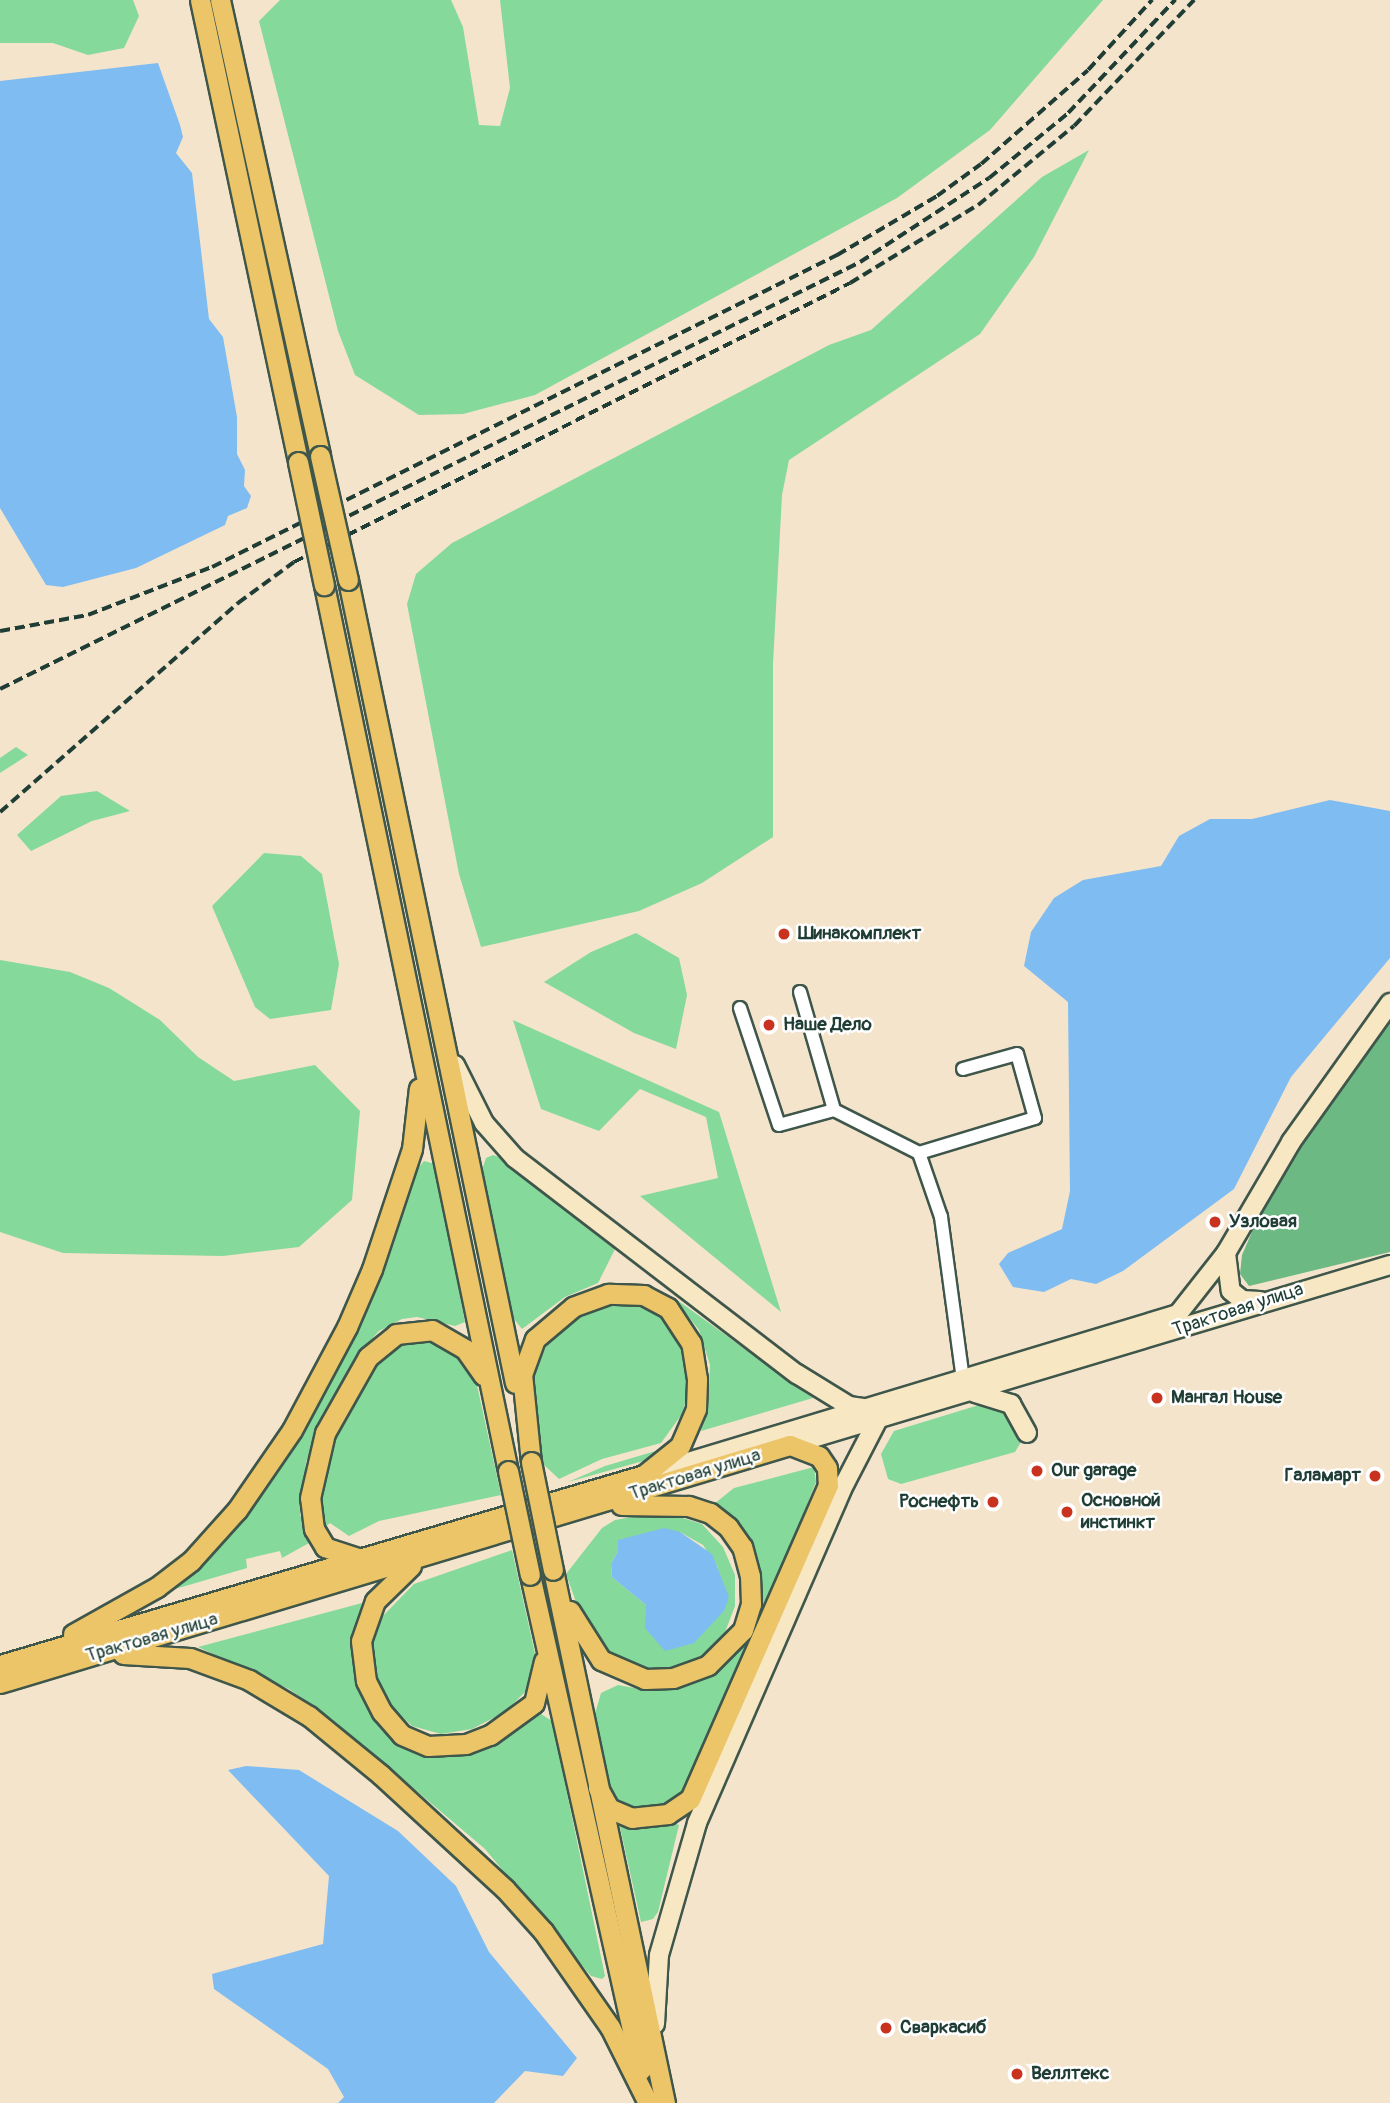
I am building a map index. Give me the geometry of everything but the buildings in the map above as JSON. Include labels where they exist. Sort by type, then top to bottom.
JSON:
[{"type":"main road","points":[[200,0],[530,1576],[648,2103]]},
{"type":"main road","points":[[220,0],[436,994],[665,2103]]},
{"type":"main road","points":[[436,994],[465,1091],[508,1152],[797,1374],[849,1406],[872,1414],[845,1483],[697,1823],[659,1955],[653,2004],[659,2073]]},
{"type":"main road","points":[[28,1656],[91,1626],[191,1561],[237,1510],[292,1430],[352,1316],[412,1149],[419,1081],[409,1000]]},
{"type":"main road","name":"Трактовая улица","points":[[965,1386],[1157,1324],[1188,1306],[1226,1253],[1291,1142],[1390,1003]]},
{"type":"main road","points":[[1226,1253],[1226,1274],[1233,1294],[1244,1301],[1268,1301]]},
{"type":"main road","name":"Трактовая улица","points":[[0,1665],[644,1475],[872,1414],[1390,1265]]},
{"type":"main road","points":[[531,1462],[522,1374],[530,1346],[556,1318],[582,1302],[634,1293],[659,1301],[681,1324],[691,1343],[697,1379],[693,1424],[680,1446],[644,1475]]},
{"type":"main road","points":[[362,1559],[339,1554],[321,1542],[310,1514],[310,1490],[333,1416],[372,1351],[389,1337],[410,1330],[432,1330],[454,1340],[470,1354],[483,1376],[508,1471]]},
{"type":"main road","points":[[965,1386],[1011,1404],[1027,1433]]},
{"type":"main road","name":"Трактовая улица","points":[[0,1684],[419,1560],[790,1446],[872,1414]]},
{"type":"main road","points":[[598,1788],[612,1811],[642,1818],[680,1809],[696,1790],[828,1485],[824,1460],[790,1446]]},
{"type":"main road","points":[[553,1570],[589,1648],[608,1665],[634,1677],[673,1678],[697,1670],[719,1657],[743,1630],[751,1604],[750,1576],[742,1547],[728,1527],[710,1513],[688,1506],[588,1508]]},
{"type":"main road","points":[[419,1560],[375,1601],[361,1641],[366,1681],[382,1712],[402,1735],[428,1746],[455,1745],[478,1741],[505,1728],[538,1695],[545,1642]]},
{"type":"main road","points":[[80,1660],[137,1653],[190,1658],[267,1690],[328,1731],[518,1900],[590,1994],[648,2103]]},
{"type":"street","points":[[800,992],[834,1110]]},
{"type":"street","points":[[740,1008],[779,1125],[834,1110],[919,1153],[1035,1118],[1017,1054],[963,1069]]},
{"type":"street","points":[[919,1153],[941,1217],[965,1386]]},
{"type":"green space","points":[[0,0],[133,0],[139,16],[124,48],[88,55],[53,43],[0,43]]},
{"type":"green space","points":[[280,0],[451,0],[463,27],[479,125],[500,126],[510,88],[500,0],[1103,0],[990,130],[897,198],[535,395],[463,414],[419,415],[355,375],[338,331],[259,21]]},
{"type":"green space","points":[[1089,150],[1034,257],[980,334],[789,460],[782,495],[773,664],[773,837],[702,883],[639,911],[481,947],[459,874],[407,604],[416,574],[452,543],[829,345],[871,330],[1042,177]]},
{"type":"green space","points":[[16,747],[28,755],[0,773],[0,758]]},
{"type":"green space","points":[[97,791],[130,811],[92,821],[31,851],[17,835],[61,796]]},
{"type":"green space","points":[[264,853],[301,856],[322,874],[339,964],[331,1010],[270,1019],[255,1007],[212,906]]},
{"type":"green space","points":[[636,933],[679,958],[687,995],[676,1049],[634,1033],[544,982],[591,952]]},
{"type":"green space","points":[[0,960],[70,972],[109,988],[160,1020],[198,1057],[234,1081],[315,1065],[360,1111],[352,1200],[299,1247],[223,1256],[63,1253],[0,1232]]},
{"type":"green space","points":[[1390,1013],[1390,1252],[1249,1286],[1240,1274],[1242,1255],[1291,1142]]},
{"type":"green space","points":[[513,1020],[719,1112],[781,1312],[640,1196],[718,1178],[706,1117],[640,1089],[599,1131],[541,1109]]},
{"type":"green space","points":[[493,1155],[507,1160],[616,1247],[598,1283],[565,1297],[522,1329],[510,1314],[482,1170],[486,1158]]},
{"type":"green space","points":[[424,1161],[435,1164],[465,1322],[455,1326],[417,1317],[402,1319],[379,1331],[358,1354],[326,1408],[306,1462],[300,1514],[309,1543],[282,1558],[280,1551],[246,1559],[247,1568],[158,1594],[255,1496],[415,1172]]},
{"type":"green space","points":[[673,1297],[813,1398],[701,1431],[708,1406],[710,1365],[699,1330]]},
{"type":"green space","points":[[608,1303],[642,1304],[663,1317],[682,1344],[688,1394],[682,1414],[661,1443],[602,1459],[559,1479],[542,1463],[534,1421],[534,1371],[548,1343],[564,1326]]},
{"type":"green space","points":[[427,1337],[457,1350],[475,1376],[501,1495],[379,1521],[349,1536],[330,1523],[324,1528],[318,1505],[329,1445],[358,1386],[391,1342]]},
{"type":"green space","points":[[992,1401],[1013,1415],[1021,1442],[1015,1452],[901,1484],[888,1479],[881,1454],[894,1431]]},
{"type":"green space","points":[[659,1450],[643,1461],[568,1482],[605,1466]]},
{"type":"green space","points":[[814,1467],[816,1482],[695,1784],[669,1806],[628,1811],[610,1796],[593,1721],[601,1693],[618,1685],[651,1691],[685,1686],[718,1670],[738,1651],[759,1611],[714,1504],[734,1488]]},
{"type":"green space","points":[[643,1515],[673,1515],[702,1524],[723,1547],[735,1575],[735,1606],[724,1635],[700,1658],[670,1670],[637,1669],[608,1655],[581,1616],[566,1574],[602,1528],[615,1520]],"holes":[[[680,1532],[703,1545],[717,1566],[721,1582],[646,1605],[612,1577],[611,1564],[618,1551]]]},
{"type":"green space","points":[[512,1550],[536,1658],[527,1690],[505,1712],[472,1729],[441,1734],[412,1726],[393,1708],[378,1681],[371,1652],[376,1623],[414,1584]]},
{"type":"green space","points":[[362,1603],[351,1651],[356,1680],[400,1741],[507,1733],[541,1714],[552,1721],[605,1976],[602,1979],[591,1976],[485,1849],[333,1720],[289,1689],[198,1647]]},
{"type":"green space","points":[[669,1821],[679,1825],[658,1912],[653,1919],[641,1922],[620,1827],[622,1823]]},
{"type":"water","points":[[158,63],[183,137],[176,153],[192,173],[209,319],[223,337],[237,417],[237,454],[245,470],[244,486],[251,496],[247,508],[228,516],[225,525],[136,568],[63,587],[46,585],[0,508],[0,81]]},
{"type":"water","points":[[1330,800],[1390,811],[1390,958],[1291,1077],[1234,1189],[1123,1271],[1096,1284],[1071,1279],[1044,1292],[1013,1287],[999,1264],[1008,1253],[1062,1229],[1070,1191],[1068,1002],[1024,966],[1031,932],[1054,898],[1083,880],[1161,866],[1179,836],[1210,819],[1252,819]]},
{"type":"water","points":[[664,1528],[680,1532],[712,1554],[729,1597],[724,1611],[694,1643],[665,1651],[645,1628],[646,1605],[612,1577],[611,1564],[618,1551],[618,1540]]},
{"type":"water","points":[[246,1766],[299,1770],[398,1831],[456,1886],[489,1952],[577,2058],[563,2076],[525,2071],[494,2103],[338,2103],[344,2097],[328,2069],[214,1989],[212,1974],[323,1944],[329,1876],[228,1770]]},
{"type":"railway","points":[[0,631],[88,615],[212,567],[837,255],[937,196],[981,164],[1088,70],[1152,0]]},
{"type":"railway","points":[[0,689],[860,262],[989,178],[1068,113],[1175,0]]},
{"type":"railway","points":[[0,812],[238,603],[294,562],[850,283],[978,205],[1074,126],[1194,0]]},
{"type":"place","name":"Шинакомплект","points":[[784,934]]},
{"type":"place","name":"Наше Дело","points":[[769,1025]]},
{"type":"place","name":"Узловая","points":[[1215,1222]]},
{"type":"place","name":"Мангал House","points":[[1157,1398]]},
{"type":"place","name":"Our garage","points":[[1037,1471]]},
{"type":"place","name":"Галамарт","points":[[1375,1476]]},
{"type":"place","name":"Роснефть","points":[[993,1502]]},
{"type":"place","name":"Основной инстинкт","points":[[1067,1512]]},
{"type":"place","name":"Сваркаcиб","points":[[886,2028]]},
{"type":"place","name":"Веллтекс","points":[[1017,2074]]}]
